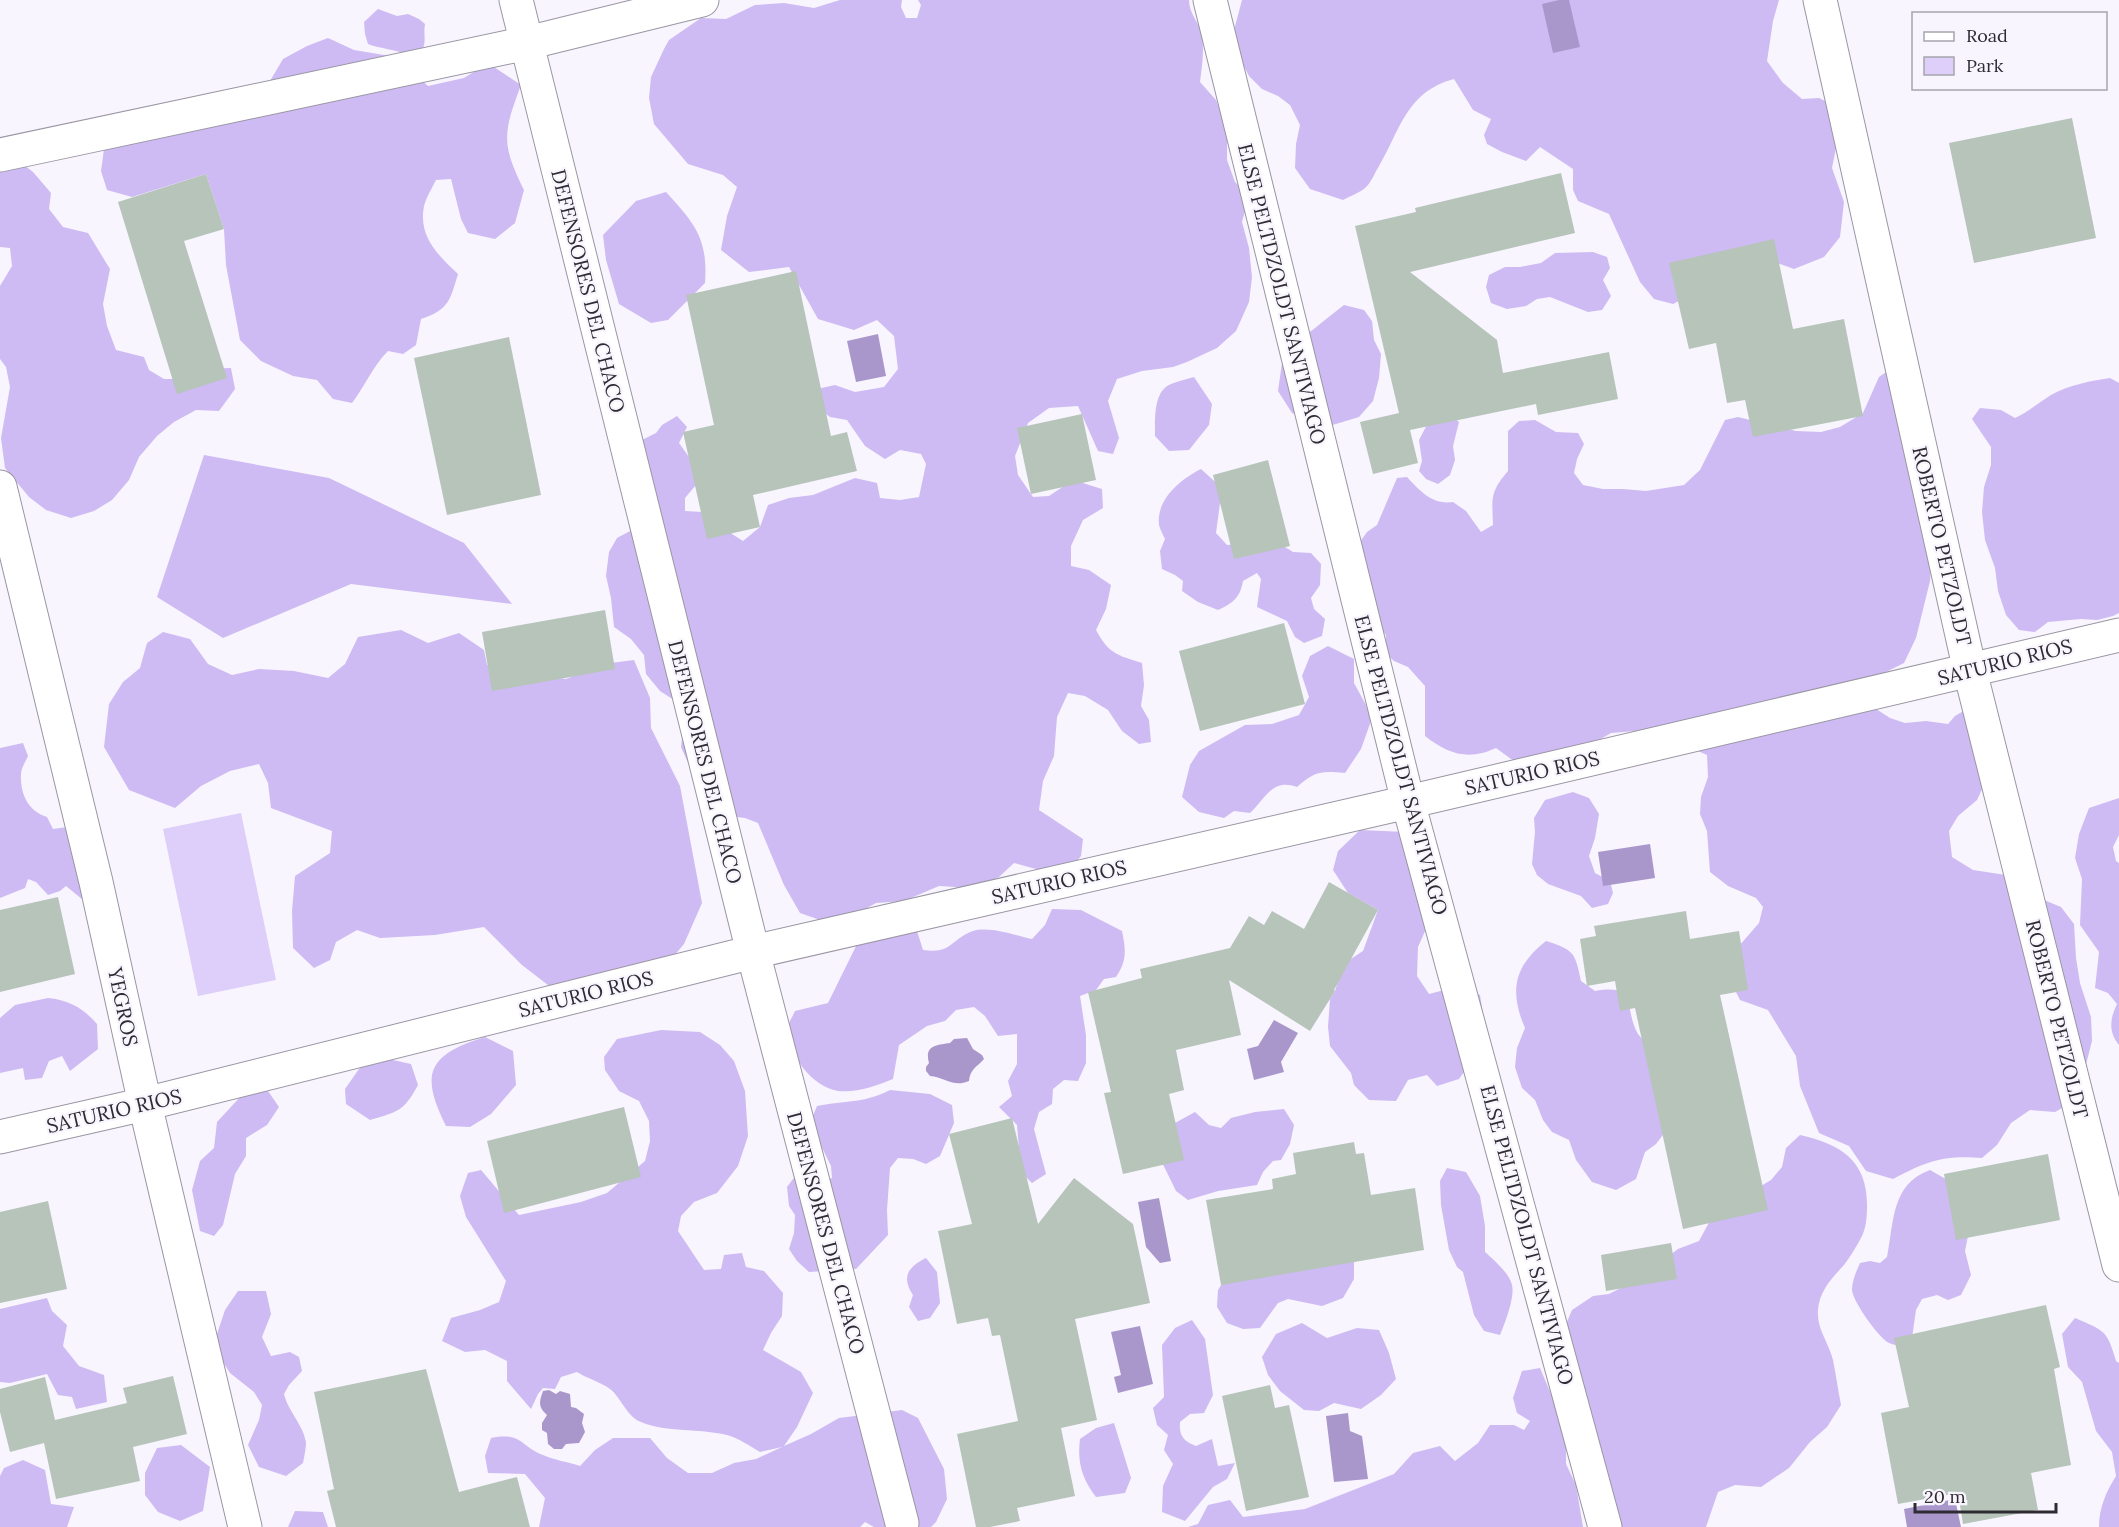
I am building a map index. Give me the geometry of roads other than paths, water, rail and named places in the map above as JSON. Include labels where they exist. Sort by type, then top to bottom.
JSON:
[{"type":"street","name":"DEFENSORES DEL CHACO","points":[[516,0],[753,952],[902,1523]]},
{"type":"street","points":[[0,155],[526,43],[702,0]]},
{"type":"street","name":"ELSE PELTDZOLDT SANTIVIAGO","points":[[1209,0],[1408,802],[1605,1527]]},
{"type":"street","name":"ROBERTO PETZOLDT","points":[[1820,0],[1970,671],[2119,1265]]},
{"type":"street","name":"YEGROS","points":[[0,487],[96,882],[145,1104],[245,1527]]},
{"type":"street","name":"SATURIO RIOS","points":[[0,1137],[145,1104],[753,952],[1408,802],[2119,635]]}]
